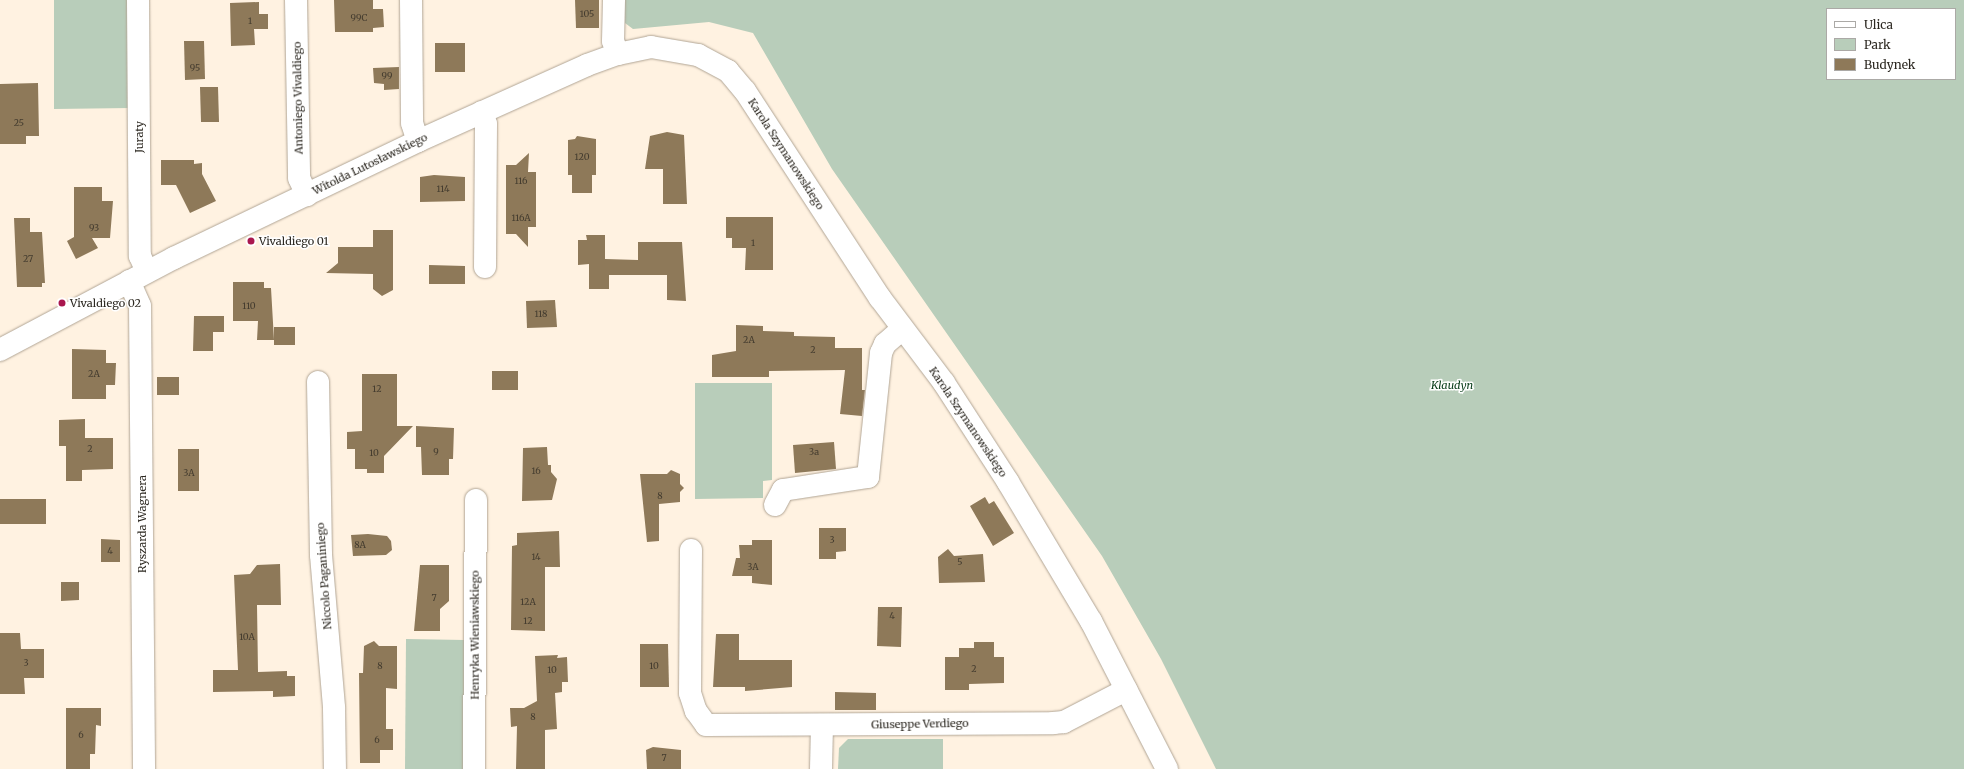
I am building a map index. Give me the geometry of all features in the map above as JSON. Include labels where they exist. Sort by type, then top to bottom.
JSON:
[{"type":"street","name":"Juraty","points":[[138,0],[140,256],[138,276]]},
{"type":"street","name":"Antoniego Vivaldiego","points":[[296,0],[299,178],[307,195]]},
{"type":"street","points":[[411,0],[412,123],[418,141]]},
{"type":"street","points":[[614,0],[614,41],[618,54]]},
{"type":"street","name":"Witolda Lutosławskiego","points":[[0,350],[138,276],[418,141],[618,54],[651,47],[698,55],[728,71],[745,91]]},
{"type":"street","name":"Karola Szymanowskiego","points":[[745,91],[902,328],[944,383],[1008,482],[1091,621],[1167,769]]},
{"type":"street","points":[[482,112],[486,124],[485,267]]},
{"type":"street","name":"Ryszarda Wagnera","points":[[138,276],[140,306],[144,769]]},
{"type":"street","points":[[775,505],[783,490],[868,477],[881,353],[885,344],[902,328]]},
{"type":"street","name":"Niccolo Paganiniego","points":[[318,382],[321,555],[334,708],[335,769]]},
{"type":"street","name":"Henryka Wieniawskiego","points":[[474,769],[476,500]]},
{"type":"street","name":"Giuseppe Verdiego","points":[[691,550],[690,693],[696,711],[706,725],[822,726],[1053,723],[1068,720],[1126,690]]},
{"type":"street","points":[[822,726],[822,769]]},
{"type":"green space","points":[[54,0],[130,0],[130,108],[54,109]]},
{"type":"green space","name":"Klaudyn","points":[[625,0],[1964,0],[1964,769],[1216,769],[1161,659],[1102,556],[832,169],[753,33],[709,22],[633,29],[625,23]]},
{"type":"green space","points":[[695,383],[772,383],[772,480],[763,481],[763,498],[695,499]]},
{"type":"green space","points":[[406,639],[465,640],[464,769],[405,769]]},
{"type":"green space","points":[[848,739],[943,739],[943,769],[838,769],[839,748]]},
{"type":"building","points":[[334,0],[373,0],[373,9],[383,9],[384,27],[373,28],[373,32],[335,32]]},
{"type":"building","points":[[575,0],[599,0],[599,28],[576,28]]},
{"type":"building","points":[[259,2],[259,14],[268,14],[268,29],[254,29],[255,45],[231,46],[230,3]]},
{"type":"building","points":[[184,41],[204,41],[205,79],[185,80]]},
{"type":"building","points":[[435,43],[465,43],[465,72],[435,72]]},
{"type":"building","points":[[399,67],[399,89],[384,90],[384,84],[374,83],[373,68]]},
{"type":"building","points":[[38,83],[39,136],[26,136],[26,144],[0,144],[0,84]]},
{"type":"building","points":[[200,87],[218,87],[219,122],[201,122]]},
{"type":"building","points":[[667,132],[684,135],[687,204],[663,204],[663,169],[645,169],[650,136]]},
{"type":"building","points":[[577,136],[596,139],[596,175],[592,175],[592,193],[572,193],[572,175],[568,175],[568,140],[575,139]]},
{"type":"building","points":[[529,153],[528,172],[536,172],[536,227],[528,227],[528,247],[516,234],[506,234],[506,165],[516,165]]},
{"type":"building","points":[[161,160],[194,160],[194,164],[202,163],[202,174],[216,201],[190,213],[176,185],[161,185]]},
{"type":"building","points":[[434,175],[465,177],[465,201],[420,202],[420,177]]},
{"type":"building","points":[[74,187],[102,187],[102,201],[113,201],[110,238],[92,238],[98,248],[76,259],[67,241],[74,237]]},
{"type":"building","points":[[726,217],[773,217],[773,270],[745,270],[746,248],[732,248],[732,238],[726,238]]},
{"type":"building","points":[[14,218],[30,218],[30,232],[42,232],[45,283],[42,283],[42,287],[17,287]]},
{"type":"building","points":[[373,230],[393,230],[393,290],[382,296],[373,289],[373,274],[326,273],[338,263],[338,247],[373,247]]},
{"type":"building","points":[[586,235],[605,235],[605,259],[638,260],[638,242],[682,242],[686,301],[667,300],[667,275],[609,275],[609,289],[589,289],[589,264],[578,265],[578,240],[587,240]]},
{"type":"building","points":[[429,265],[465,266],[465,284],[429,284]]},
{"type":"building","points":[[233,282],[264,282],[264,288],[271,288],[274,340],[257,340],[258,321],[233,321]]},
{"type":"building","points":[[555,300],[557,327],[527,328],[526,301]]},
{"type":"building","points":[[194,316],[224,316],[224,332],[213,332],[213,351],[193,351]]},
{"type":"building","points":[[736,325],[763,326],[763,331],[794,332],[794,336],[835,337],[835,348],[862,348],[862,390],[865,390],[862,416],[840,414],[845,370],[769,371],[769,377],[712,377],[712,355],[736,351]]},
{"type":"building","points":[[274,327],[295,327],[295,345],[274,345]]},
{"type":"building","points":[[72,349],[106,350],[106,363],[116,363],[115,385],[106,385],[106,399],[72,399]]},
{"type":"building","points":[[492,371],[518,371],[518,390],[492,390]]},
{"type":"building","points":[[362,374],[397,374],[397,426],[413,426],[384,456],[384,473],[367,473],[367,469],[355,469],[355,449],[347,449],[347,432],[362,431]]},
{"type":"building","points":[[157,377],[179,377],[179,395],[157,395]]},
{"type":"building","points":[[85,419],[85,438],[113,438],[113,469],[82,470],[82,481],[66,481],[66,446],[59,446],[59,420]]},
{"type":"building","points":[[416,426],[454,428],[453,459],[449,459],[449,475],[422,475],[421,447],[416,447]]},
{"type":"building","points":[[834,442],[836,469],[795,473],[793,445]]},
{"type":"building","points":[[547,447],[548,465],[551,465],[551,472],[557,479],[552,500],[522,501],[523,448]]},
{"type":"building","points":[[178,449],[199,449],[199,491],[178,491]]},
{"type":"building","points":[[671,470],[680,474],[680,484],[684,488],[680,492],[680,502],[659,504],[659,541],[647,542],[640,474],[667,474]]},
{"type":"building","points":[[985,497],[989,504],[994,501],[1014,533],[993,546],[970,506]]},
{"type":"building","points":[[0,499],[46,499],[46,524],[0,524]]},
{"type":"building","points":[[819,528],[846,528],[846,551],[836,552],[836,559],[819,559]]},
{"type":"building","points":[[559,531],[560,567],[545,567],[545,631],[511,630],[512,546],[517,545],[517,533]]},
{"type":"building","points":[[368,534],[387,536],[391,541],[392,550],[386,555],[353,556],[351,535]]},
{"type":"building","points":[[101,539],[120,540],[120,562],[101,562]]},
{"type":"building","points":[[752,540],[772,540],[772,585],[752,583],[752,576],[732,576],[736,558],[740,558],[739,545],[752,545]]},
{"type":"building","points":[[948,549],[954,556],[983,554],[985,582],[939,583],[938,557]]},
{"type":"building","points":[[280,564],[281,605],[257,605],[258,672],[287,671],[287,676],[295,676],[295,696],[273,697],[273,691],[213,692],[213,670],[238,670],[234,575],[250,574],[257,565]]},
{"type":"building","points":[[420,565],[449,565],[449,601],[440,609],[440,631],[414,631]]},
{"type":"building","points":[[61,582],[79,582],[79,600],[61,601]]},
{"type":"building","points":[[878,607],[902,607],[901,647],[877,646]]},
{"type":"building","points":[[0,633],[20,633],[21,649],[44,649],[44,678],[24,678],[25,694],[0,694]]},
{"type":"building","points":[[716,634],[739,634],[739,660],[792,660],[792,687],[745,691],[745,687],[713,687]]},
{"type":"building","points":[[374,641],[379,646],[397,646],[397,689],[386,688],[386,729],[393,729],[393,750],[380,750],[380,763],[360,763],[359,673],[363,673],[364,646]]},
{"type":"building","points":[[974,642],[994,642],[994,657],[1004,657],[1004,683],[969,684],[969,690],[945,690],[945,657],[959,657],[959,648],[974,648]]},
{"type":"building","points":[[640,644],[668,644],[669,687],[640,687]]},
{"type":"building","points":[[558,655],[557,658],[567,657],[568,682],[562,682],[562,692],[555,693],[557,729],[545,730],[545,769],[516,769],[517,726],[511,727],[510,708],[524,708],[537,701],[535,656]]},
{"type":"building","points":[[835,692],[876,693],[876,710],[835,710]]},
{"type":"building","points":[[66,708],[101,708],[101,726],[96,725],[95,754],[90,754],[90,769],[66,769]]},
{"type":"building","points":[[653,747],[681,750],[681,769],[647,769],[646,750]]},
{"type":"place","name":"Vivaldiego 01","points":[[251,241]]},
{"type":"place","name":"Vivaldiego 02","points":[[62,303]]}]
